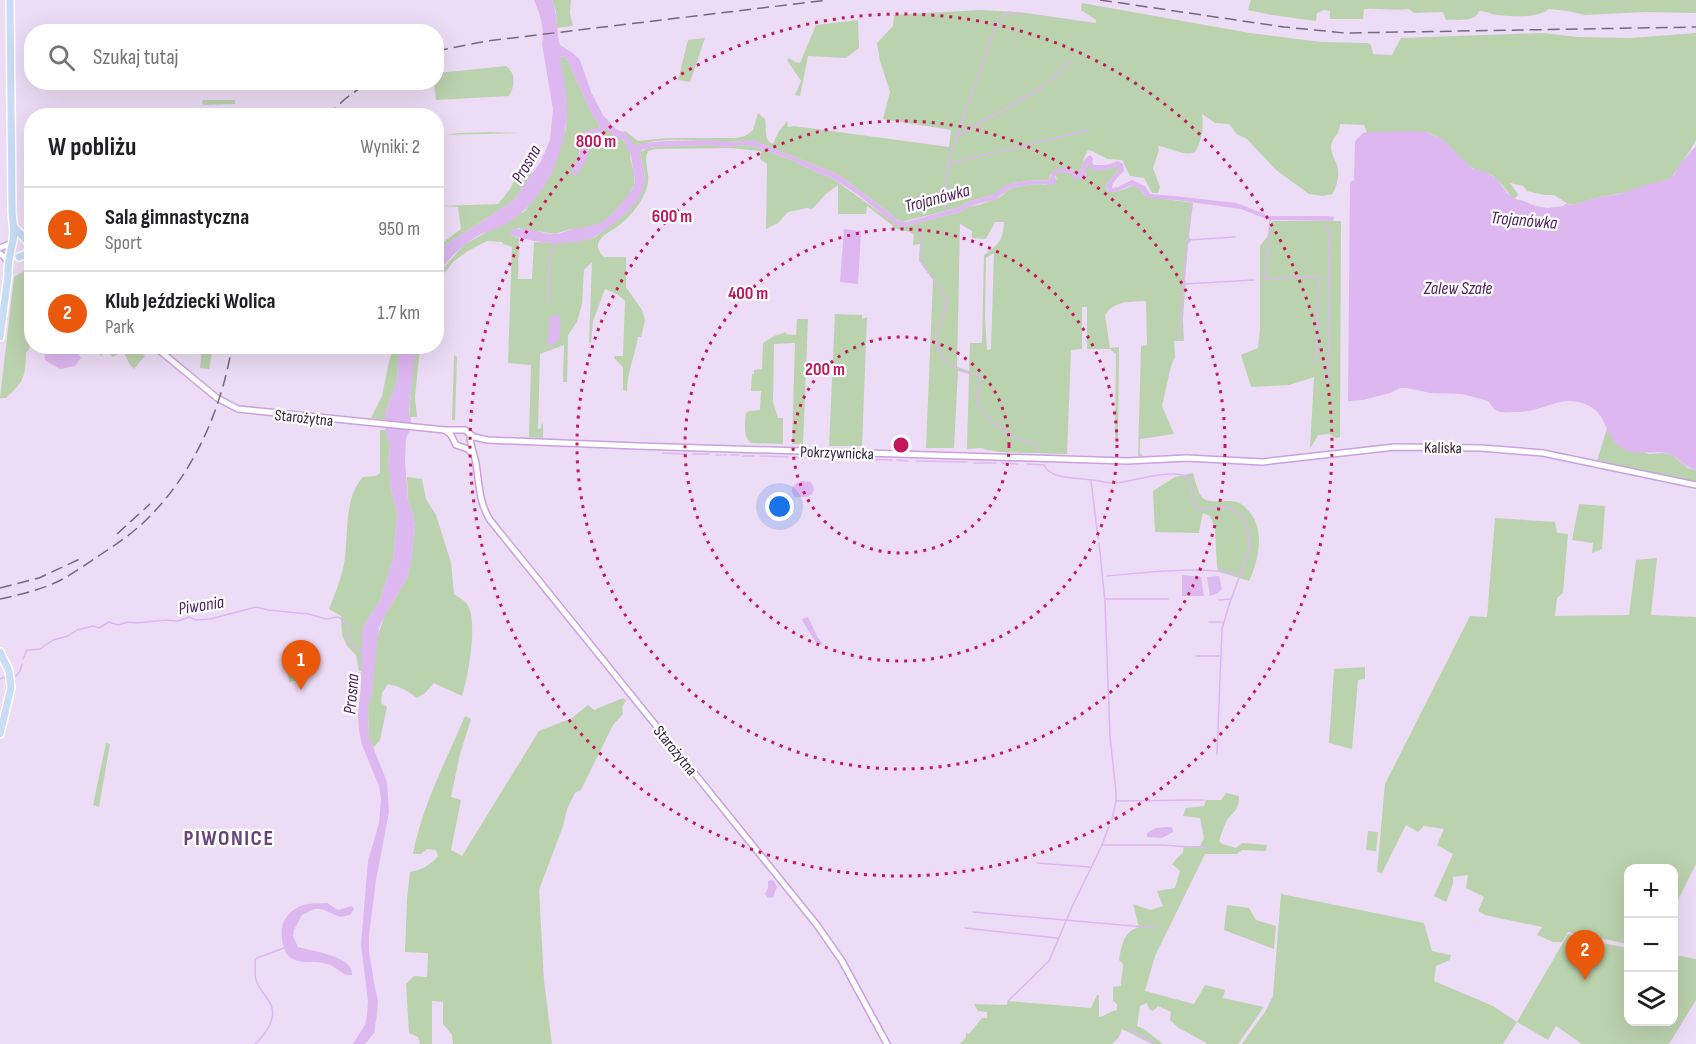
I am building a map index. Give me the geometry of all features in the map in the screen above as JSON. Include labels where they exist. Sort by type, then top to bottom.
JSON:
[{"type":"main road","points":[[0,337],[14,227],[10,0]]},
{"type":"main road","points":[[14,227],[24,238]]},
{"type":"main road","points":[[12,245],[17,239],[24,242]]},
{"type":"main road","points":[[12,245],[15,255],[24,255]]},
{"type":"main road","points":[[8,275],[12,265],[24,256]]},
{"type":"main road","points":[[0,652],[9,671],[11,688],[0,734]]},
{"type":"street","points":[[8,264],[0,251],[12,245]]},
{"type":"street","name":"Starożytna","points":[[164,354],[215,397],[231,406],[248,411],[445,430]]},
{"type":"street","points":[[445,430],[465,430],[470,438],[464,446]]},
{"type":"street","points":[[445,430],[456,445],[464,446],[474,455]]},
{"type":"street","points":[[453,438],[457,430]]},
{"type":"street","name":"Starożytna","points":[[470,438],[482,501],[490,520],[825,935],[842,961],[886,1044]]},
{"type":"street","name":"Pokrzywnicka","points":[[470,438],[637,446],[1138,461],[1187,458]]},
{"type":"street","points":[[474,455],[475,447],[485,440]]},
{"type":"street","name":"Kaliska","points":[[1187,458],[1262,462],[1395,447],[1513,450],[1552,455],[1696,485]]},
{"type":"green space","points":[[552,0],[571,0],[570,13],[573,26],[557,28],[556,11]]},
{"type":"green space","points":[[1251,0],[1696,0],[1696,13],[1646,12],[1585,15],[1549,9],[1538,14],[1518,16],[1496,15],[1479,11],[1470,19],[1446,20],[1443,12],[1414,13],[1409,9],[1364,9],[1363,19],[1330,19],[1330,11],[1324,10],[1317,13],[1316,21],[1248,10]]},
{"type":"green space","points":[[1082,3],[1250,33],[1321,42],[1368,43],[1371,45],[1373,54],[1392,55],[1401,38],[1542,33],[1578,37],[1631,38],[1696,33],[1696,140],[1671,178],[1628,192],[1573,205],[1554,195],[1527,191],[1523,186],[1510,183],[1518,194],[1513,198],[1493,176],[1471,167],[1446,143],[1426,132],[1367,132],[1364,125],[1340,124],[1331,146],[1338,169],[1338,180],[1332,194],[1323,196],[1309,194],[1276,170],[1247,139],[1237,134],[1229,124],[1215,123],[1202,114],[1202,134],[1195,152],[1181,153],[1158,146],[1159,150],[1153,168],[1160,187],[1158,193],[1152,193],[1144,178],[1130,176],[1122,160],[1107,159],[1088,150],[1079,173],[1071,169],[1050,175],[1049,181],[1012,183],[993,195],[971,201],[957,208],[902,222],[839,175],[755,141],[672,140],[654,141],[635,146],[623,132],[625,131],[638,141],[667,138],[736,138],[745,136],[753,130],[758,113],[765,119],[767,137],[773,144],[787,121],[788,127],[949,147],[951,130],[883,119],[890,92],[877,43],[893,26],[894,15],[980,10],[1019,12],[1096,23],[1096,20],[1081,10]]},
{"type":"green space","points":[[858,20],[859,48],[846,58],[808,56],[800,96],[795,95],[801,81],[787,60],[789,58],[800,63],[816,25]]},
{"type":"green space","points":[[705,38],[690,82],[678,80],[688,40]]},
{"type":"green space","points":[[560,56],[567,59],[600,127],[587,132],[583,137],[574,167],[579,172],[591,144],[605,138],[603,133],[605,128],[626,143],[631,153],[634,185],[628,197],[602,223],[555,234],[518,228],[511,235],[519,238],[518,279],[532,279],[534,242],[562,243],[589,239],[595,237],[626,213],[640,195],[645,176],[640,152],[648,148],[711,145],[756,147],[832,178],[902,227],[960,212],[970,206],[1000,197],[1014,187],[1046,185],[1057,179],[1055,175],[1057,173],[1065,172],[1086,178],[1085,170],[1088,164],[1103,170],[1118,166],[1119,170],[1106,185],[1107,191],[1123,190],[1135,186],[1145,196],[1193,203],[1189,236],[1191,241],[1188,244],[1185,278],[1184,341],[1174,341],[1175,357],[1162,406],[1174,434],[1140,439],[1140,453],[1143,456],[1138,456],[1141,346],[1147,345],[1146,301],[1118,304],[1105,315],[1110,348],[1119,347],[1118,438],[1115,438],[1116,354],[1110,349],[1087,349],[1087,307],[1082,307],[1082,349],[1071,350],[1067,454],[967,449],[969,374],[958,371],[954,448],[926,448],[933,280],[919,261],[920,244],[913,245],[914,235],[897,229],[867,206],[866,214],[838,214],[838,185],[812,209],[788,212],[778,223],[766,229],[767,164],[760,159],[761,151],[730,148],[648,151],[646,160],[648,185],[644,195],[629,217],[598,242],[598,247],[604,257],[626,257],[626,287],[642,310],[645,320],[641,337],[638,337],[628,377],[627,391],[623,390],[623,367],[614,358],[623,356],[625,301],[617,294],[605,289],[593,321],[591,344],[589,342],[592,262],[584,270],[582,304],[577,322],[568,335],[567,382],[563,382],[564,345],[540,354],[538,429],[543,422],[543,438],[529,437],[531,365],[508,363],[512,247],[502,242],[487,241],[453,262],[444,274],[444,267],[465,244],[525,211],[550,176],[566,129],[567,101]],"holes":[[[995,222],[1004,222],[1003,234],[997,245],[984,255],[982,343],[970,343],[969,371],[957,367],[960,224],[972,231],[972,238],[986,239]],[[994,253],[991,349],[987,350],[985,317],[986,258]]]},
{"type":"green space","points":[[506,66],[512,72],[514,80],[509,96],[436,100],[435,90],[444,90],[444,72]]},
{"type":"green space","points":[[203,100],[235,100],[235,104],[203,105]]},
{"type":"green space","points":[[458,133],[520,133],[447,135]]},
{"type":"green space","points":[[528,165],[532,174],[513,201],[444,246],[444,242],[461,229],[458,207],[444,206],[498,204],[510,189],[520,169]]},
{"type":"green space","points":[[1272,221],[1341,221],[1340,437],[1336,438],[1329,434],[1318,435],[1310,449],[1314,377],[1289,385],[1251,387],[1241,355],[1258,348],[1260,246],[1267,237]]},
{"type":"green space","points":[[24,271],[24,354],[26,354],[24,373],[23,378],[12,392],[6,398],[0,398],[14,277]]},
{"type":"green space","points":[[835,314],[862,315],[862,319],[867,317],[862,446],[829,446]]},
{"type":"green space","points":[[797,319],[808,319],[803,444],[792,444],[795,343],[774,344],[773,402],[778,418],[783,418],[783,444],[751,443],[746,434],[746,413],[760,410],[761,391],[751,391],[754,370],[762,369],[763,343],[786,332],[786,334],[796,335]]},
{"type":"green space","points":[[124,354],[145,356],[134,369]]},
{"type":"green space","points":[[201,354],[212,354],[209,369],[200,368]]},
{"type":"green space","points":[[392,354],[399,354],[397,380],[385,420],[371,418],[382,396]]},
{"type":"green space","points":[[414,354],[419,354],[415,397],[417,417],[409,417]]},
{"type":"green space","points":[[454,355],[457,357],[455,420],[452,420]]},
{"type":"green space","points":[[1607,428],[1615,442],[1649,454],[1672,455],[1688,468],[1696,470],[1696,482],[1597,461]]},
{"type":"green space","points":[[380,430],[386,430],[390,446],[388,465],[391,476],[390,485],[397,514],[393,559],[380,600],[362,629],[362,671],[359,671],[356,655],[347,646],[342,635],[341,616],[329,609],[344,564],[352,496],[363,477],[376,476],[380,473]]},
{"type":"green space","points":[[1193,473],[1198,491],[1204,499],[1233,501],[1243,505],[1251,514],[1258,530],[1259,548],[1249,581],[1220,572],[1217,567],[1215,529],[1210,516],[1203,513],[1199,533],[1155,532],[1153,491],[1175,477]]},
{"type":"green space","points":[[407,477],[422,479],[426,499],[436,515],[451,563],[454,594],[467,604],[471,614],[471,651],[462,696],[434,683],[417,698],[404,689],[388,684],[382,693],[381,703],[387,707],[380,740],[373,748],[369,737],[368,708],[372,693],[377,638],[384,617],[407,578],[411,562],[415,527],[408,501]]},
{"type":"green space","points":[[1579,504],[1605,506],[1602,549],[1592,553],[1593,543],[1572,540]]},
{"type":"green space","points":[[1495,518],[1555,522],[1557,533],[1568,534],[1563,593],[1557,598],[1555,616],[1629,615],[1636,560],[1657,558],[1651,615],[1696,617],[1696,864],[1678,900],[1678,864],[1624,864],[1624,943],[1568,932],[1562,942],[1553,942],[1537,935],[1542,927],[1485,915],[1478,911],[1484,897],[1466,888],[1468,875],[1453,877],[1453,884],[1446,902],[1434,896],[1453,854],[1437,845],[1444,829],[1424,826],[1418,832],[1406,825],[1382,873],[1377,872],[1385,784],[1470,616],[1487,617]]},
{"type":"green space","points":[[299,657],[302,680],[289,682],[286,659]]},
{"type":"green space","points":[[1365,667],[1365,679],[1358,680],[1352,749],[1329,743],[1334,669]]},
{"type":"green space","points":[[623,698],[626,700],[622,707],[623,714],[613,725],[581,790],[575,793],[567,809],[539,890],[544,981],[552,1044],[453,1044],[452,1035],[443,1024],[443,1002],[432,1001],[432,1044],[420,1044],[418,1037],[409,1033],[406,984],[414,976],[427,977],[428,953],[405,952],[410,872],[425,867],[438,856],[436,850],[427,849],[421,854],[413,854],[428,801],[465,716],[471,719],[460,754],[451,797],[461,800],[451,850],[462,856],[539,731],[572,718],[588,705],[594,710]]},
{"type":"green space","points":[[106,743],[110,744],[99,807],[93,805]]},
{"type":"green space","points":[[1226,793],[1239,796],[1239,802],[1226,822],[1219,841],[1236,848],[1242,843],[1267,845],[1266,851],[1242,850],[1237,854],[1205,854],[1155,956],[1145,991],[1194,1004],[1205,985],[1225,990],[1223,998],[1264,1007],[1238,1044],[1208,1044],[1179,1028],[1170,1020],[1171,1012],[1158,1006],[1153,1011],[1149,1009],[1147,1003],[1140,1006],[1137,1026],[1163,1044],[1152,1044],[1122,1029],[1119,1037],[1112,1044],[960,1044],[966,1037],[966,1033],[969,1034],[982,1018],[987,1018],[987,1012],[978,1011],[974,1004],[1007,1005],[1008,1001],[1091,1008],[1099,995],[1099,1017],[1117,1010],[1117,1004],[1113,1001],[1113,987],[1121,986],[1123,964],[1119,960],[1122,944],[1130,932],[1139,927],[1133,904],[1150,910],[1163,906],[1157,891],[1175,888],[1180,871],[1172,864],[1183,852],[1184,846],[1200,846],[1204,838],[1200,818],[1183,816],[1186,808],[1204,806],[1206,800],[1221,800]]},
{"type":"green space","points":[[1368,831],[1378,832],[1376,851],[1366,850]]},
{"type":"green space","points":[[1281,894],[1424,923],[1432,951],[1451,955],[1450,960],[1436,966],[1434,981],[1493,1006],[1517,1022],[1503,1044],[1242,1044],[1265,1012],[1273,996]]},
{"type":"green space","points":[[1227,905],[1249,908],[1256,920],[1276,926],[1274,949],[1224,930]]},
{"type":"green space","points":[[1568,934],[1579,936],[1581,939],[1624,947],[1624,1026],[1678,1026],[1678,956],[1696,959],[1696,1000],[1669,1044],[1582,1044],[1556,1026],[1548,1040],[1517,1022]]},
{"type":"water","points":[[534,0],[552,0],[560,45],[580,60],[591,92],[603,115],[616,129],[625,133],[635,146],[666,141],[755,141],[839,175],[898,221],[906,222],[957,208],[971,201],[993,195],[1012,183],[1049,181],[1052,172],[1062,168],[1079,173],[1085,159],[1090,155],[1094,165],[1106,165],[1118,161],[1123,164],[1124,171],[1114,181],[1112,188],[1132,180],[1145,186],[1150,194],[1237,203],[1269,216],[1327,216],[1334,217],[1333,221],[1269,220],[1241,209],[1147,198],[1140,189],[1134,186],[1108,192],[1106,185],[1119,170],[1118,167],[1099,171],[1090,169],[1088,164],[1085,170],[1086,178],[1075,179],[1069,173],[1057,173],[1055,177],[1057,182],[1053,185],[1037,184],[1014,187],[996,199],[970,206],[960,212],[902,227],[832,178],[792,160],[756,147],[711,145],[653,147],[642,150],[640,153],[645,181],[643,189],[635,203],[618,220],[589,239],[569,243],[530,240],[511,235],[509,231],[520,229],[557,234],[596,225],[614,212],[634,185],[631,153],[623,139],[618,139],[605,128],[603,133],[605,140],[590,146],[586,161],[578,174],[574,176],[571,172],[580,152],[580,138],[584,132],[600,127],[567,59],[561,56],[567,119],[559,155],[551,173],[531,204],[502,226],[471,240],[444,265],[444,246],[513,201],[541,161],[550,140],[553,109],[542,44],[540,16]]},
{"type":"water","name":"Zalew Szałe","points":[[1367,132],[1426,132],[1442,139],[1473,169],[1484,171],[1497,179],[1507,193],[1518,200],[1547,208],[1565,204],[1573,205],[1619,194],[1668,179],[1674,175],[1680,164],[1696,146],[1696,470],[1669,454],[1624,449],[1612,438],[1596,411],[1578,402],[1559,402],[1535,410],[1499,412],[1488,401],[1462,394],[1431,393],[1406,388],[1363,400],[1348,401],[1350,182],[1354,180],[1355,141]]},
{"type":"water","points":[[844,229],[861,231],[858,284],[840,282]]},
{"type":"water","points":[[559,315],[561,319],[559,340],[549,347],[547,345],[550,317]]},
{"type":"water","points":[[45,354],[78,354],[81,358],[75,366],[60,369],[45,360]]},
{"type":"water","points":[[399,354],[415,354],[409,410],[410,430],[406,438],[405,461],[408,501],[415,527],[411,562],[407,578],[379,628],[372,693],[368,708],[369,737],[387,782],[389,812],[376,880],[369,935],[369,951],[378,1001],[377,1014],[374,1033],[365,1044],[353,1044],[365,1025],[367,1015],[368,1002],[361,945],[368,861],[379,823],[381,799],[379,786],[362,745],[359,730],[362,629],[380,600],[393,559],[397,514],[390,485],[391,476],[388,466],[390,446],[385,428],[385,415],[397,380]]},
{"type":"water","points":[[803,481],[811,482],[814,489],[812,494],[807,497],[795,497],[793,487]]},
{"type":"water","points":[[1182,575],[1201,577],[1204,596],[1182,596]]},
{"type":"water","points":[[1219,576],[1222,589],[1210,596],[1207,577]]},
{"type":"water","points":[[808,617],[822,645],[817,644],[803,622],[802,619]]},
{"type":"water","points":[[1172,827],[1173,832],[1162,838],[1147,837],[1147,833],[1156,828]]},
{"type":"water","points":[[771,880],[777,887],[773,897],[768,898],[765,894],[768,881]]},
{"type":"water","points":[[327,903],[338,910],[352,906],[354,909],[350,915],[340,917],[322,909],[314,909],[302,915],[293,936],[298,947],[331,955],[346,963],[352,975],[345,974],[328,964],[295,960],[288,955],[284,947],[282,927],[290,913],[303,905]]},
{"type":"waterway","name":"Trojanówka","points":[[945,212],[947,164],[997,23],[1007,12],[1022,14]]},
{"type":"waterway","points":[[958,134],[1041,88],[1072,60]]},
{"type":"waterway","points":[[947,164],[1089,130]]},
{"type":"waterway","points":[[1179,339],[1191,202]]},
{"type":"waterway","points":[[1270,220],[1265,279],[1319,276],[1316,364]]},
{"type":"waterway","name":"Trojanówka","points":[[916,223],[922,237],[921,262],[932,277]]},
{"type":"waterway","points":[[1325,226],[1329,231],[1328,383]]},
{"type":"waterway","points":[[1188,240],[1235,237]]},
{"type":"waterway","points":[[548,302],[550,256],[555,243]]},
{"type":"waterway","points":[[934,279],[947,300],[935,338],[940,354],[948,363]]},
{"type":"waterway","points":[[1184,284],[1254,280]]},
{"type":"waterway","points":[[951,365],[959,370],[979,375],[978,403],[984,414],[1013,436],[1034,442],[1040,451]]},
{"type":"waterway","points":[[663,453],[687,454]]},
{"type":"waterway","points":[[693,454],[709,454]]},
{"type":"waterway","points":[[716,455],[721,455]]},
{"type":"waterway","points":[[731,455],[739,455]]},
{"type":"waterway","points":[[743,456],[754,456]]},
{"type":"waterway","points":[[760,456],[788,457]]},
{"type":"waterway","points":[[794,457],[848,459]]},
{"type":"waterway","points":[[853,459],[892,460]]},
{"type":"waterway","points":[[897,460],[908,461]]},
{"type":"waterway","points":[[916,461],[967,462]]},
{"type":"waterway","points":[[974,463],[996,463]]},
{"type":"waterway","points":[[1002,463],[1017,464]]},
{"type":"waterway","points":[[1027,464],[1044,465],[1047,470],[1058,476],[1091,480],[1098,538]]},
{"type":"waterway","points":[[1091,480],[1114,483],[1164,474],[1182,475],[1189,478],[1193,500],[1197,507],[1202,509],[1224,507],[1232,509],[1245,519],[1249,551],[1222,629],[1217,754]]},
{"type":"waterway","points":[[1099,543],[1105,602],[1110,737],[1116,792],[1112,819]]},
{"type":"waterway","points":[[1107,576],[1190,570],[1240,574]]},
{"type":"waterway","points":[[1106,599],[1168,599]]},
{"type":"waterway","points":[[1219,600],[1230,599]]},
{"type":"waterway","name":"Piwonia","points":[[23,659],[27,650],[40,649],[53,640],[68,636],[77,630],[93,626],[99,628],[109,622],[118,625],[128,622],[178,621],[189,617],[196,620],[210,619],[256,607],[309,614],[326,619],[338,617],[350,625],[347,631],[353,647],[363,650]]},
{"type":"waterway","points":[[1209,622],[1223,622]]},
{"type":"waterway","points":[[1196,656],[1219,656]]},
{"type":"waterway","name":"Piwonia","points":[[16,676],[22,664]]},
{"type":"waterway","name":"Piwonia","points":[[0,679],[5,677]]},
{"type":"waterway","points":[[1116,801],[1204,800]]},
{"type":"waterway","points":[[1008,1001],[1049,961],[1109,826]]},
{"type":"waterway","points":[[1102,845],[1209,848]]},
{"type":"waterway","points":[[1037,863],[1090,867]]},
{"type":"waterway","points":[[973,912],[1156,928]]},
{"type":"waterway","points":[[965,928],[1057,938]]},
{"type":"waterway","points":[[255,1044],[263,1036],[272,1016],[271,1005],[256,980],[255,960],[284,948]]},
{"type":"waterway","points":[[1131,1029],[1154,1044]]},
{"type":"railway","points":[[444,49],[487,41],[828,0]]},
{"type":"railway","points":[[1100,0],[1284,27],[1345,33],[1696,27]]},
{"type":"railway","points":[[335,108],[357,90]]},
{"type":"railway","points":[[0,599],[22,594],[69,576],[129,535],[160,505],[176,485],[202,442],[220,395],[230,354]]},
{"type":"railway","points":[[117,534],[150,504]]},
{"type":"railway","points":[[0,588],[39,578],[84,557]]},
{"type":"place","name":"Sala gimnastyczna","points":[[301,690]]},
{"type":"place","name":"Klub Jeździecki Wolica","points":[[1585,980]]},
{"type":"district","name":"PIWONICE","points":[[229,837]]},
{"type":"water label","name":"Prosna","points":[[526,164]]},
{"type":"water label","name":"Prosna","points":[[351,694]]}]
